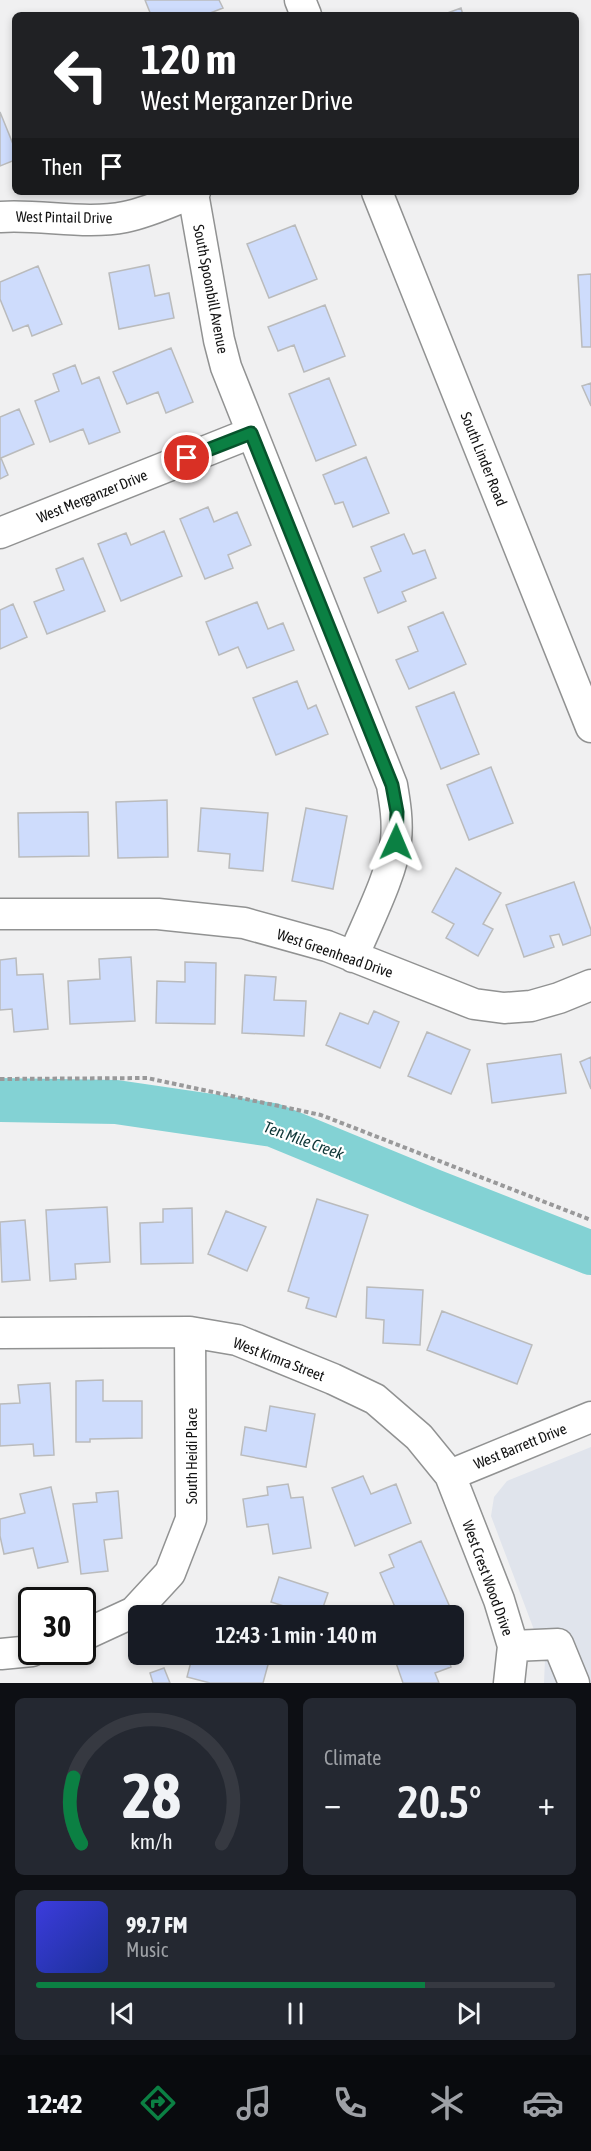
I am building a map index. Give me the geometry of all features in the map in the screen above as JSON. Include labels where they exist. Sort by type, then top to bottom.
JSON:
[{"type":"street","name":"West Pintail Drive","points":[[0,217],[96,220],[124,217],[151,210],[187,195]]},
{"type":"street","name":"South Spoonbill Avenue","points":[[195,195],[219,340],[226,367],[392,785],[397,812],[396,842],[388,869],[353,957]]},
{"type":"street","name":"South Linder Road","points":[[378,195],[591,727]]},
{"type":"street","name":"West Merganzer Drive","points":[[0,533],[251,433]]},
{"type":"street","name":"West Greenhead Drive","points":[[0,914],[158,914],[244,923],[300,938],[474,1004],[504,1008],[531,1006],[591,985]]},
{"type":"street","name":"West Kimra Street","points":[[0,1333],[190,1332],[237,1341],[333,1379],[375,1399],[419,1437],[450,1475]]},
{"type":"street","name":"South Heidi Place","points":[[96,1630],[134,1612],[170,1573],[191,1520],[190,1332]]},
{"type":"street","name":"West Barrett Drive","points":[[450,1475],[591,1418]]},
{"type":"street","name":"West Crest Wood Drive","points":[[450,1475],[499,1600],[513,1646],[509,1683]]},
{"type":"street","points":[[513,1646],[558,1644],[574,1683]]},
{"type":"street","points":[[1,1654],[18,1652]]},
{"type":"path","points":[[0,1079],[147,1077],[321,1115],[591,1220]]},
{"type":"shaded area","points":[[591,1447],[591,1683],[544,1683],[545,1659],[491,1516],[494,1497],[507,1481]]},
{"type":"building","points":[[145,0],[219,0],[223,8],[213,12],[150,12]]},
{"type":"building","points":[[461,8],[462,12],[450,12]]},
{"type":"building","points":[[0,112],[12,142],[12,161],[0,166]]},
{"type":"building","points":[[295,225],[317,279],[269,298],[247,244]]},
{"type":"building","points":[[149,265],[155,296],[169,293],[174,318],[119,329],[109,273]]},
{"type":"building","points":[[38,266],[62,324],[32,336],[28,325],[13,331],[0,299],[0,282]]},
{"type":"building","points":[[591,274],[591,347],[582,347],[578,275]]},
{"type":"building","points":[[325,305],[345,356],[304,372],[294,345],[278,351],[268,327]]},
{"type":"building","points":[[171,348],[193,402],[166,413],[158,392],[127,404],[113,372]]},
{"type":"building","points":[[75,365],[82,384],[99,377],[120,432],[89,444],[83,429],[50,442],[35,401],[59,391],[53,374]]},
{"type":"building","points":[[329,378],[356,445],[316,461],[289,394]]},
{"type":"building","points":[[591,383],[591,406],[582,386]]},
{"type":"building","points":[[19,409],[34,444],[1,458],[8,475],[0,479],[0,417]]},
{"type":"building","points":[[366,457],[389,513],[353,527],[343,502],[335,504],[323,475]]},
{"type":"building","points":[[208,507],[214,522],[237,512],[251,545],[228,555],[233,568],[205,579],[180,519]]},
{"type":"building","points":[[164,531],[182,576],[121,601],[98,544],[126,533],[131,545]]},
{"type":"building","points":[[404,534],[413,554],[425,550],[436,578],[402,592],[406,601],[378,613],[364,578],[381,571],[371,547]]},
{"type":"building","points":[[83,558],[105,611],[47,634],[34,602],[64,590],[56,569]]},
{"type":"building","points":[[257,602],[268,629],[283,623],[294,650],[247,668],[238,647],[219,655],[206,622]]},
{"type":"building","points":[[13,604],[27,637],[0,649],[0,610]]},
{"type":"building","points":[[443,612],[466,664],[409,689],[396,660],[418,651],[408,627]]},
{"type":"building","points":[[297,681],[308,709],[316,705],[328,734],[276,755],[253,698]]},
{"type":"building","points":[[454,692],[479,754],[441,769],[416,707]]},
{"type":"building","points":[[491,767],[513,823],[469,840],[447,785]]},
{"type":"building","points":[[167,800],[168,857],[118,858],[116,802]]},
{"type":"building","points":[[201,808],[268,813],[263,871],[229,868],[230,854],[198,851]]},
{"type":"building","points":[[306,808],[347,816],[333,889],[292,881]]},
{"type":"building","points":[[88,812],[89,856],[19,857],[18,813]]},
{"type":"building","points":[[456,868],[501,893],[483,924],[493,929],[478,956],[446,938],[454,924],[432,912]]},
{"type":"building","points":[[574,882],[591,935],[563,945],[559,934],[550,936],[554,947],[524,957],[506,905]]},
{"type":"building","points":[[131,957],[135,1021],[70,1024],[68,981],[100,979],[99,959]]},
{"type":"building","points":[[16,958],[17,975],[43,974],[48,1029],[14,1032],[12,1009],[0,1010],[0,960]]},
{"type":"building","points":[[185,962],[216,963],[215,1024],[156,1023],[157,981],[185,982]]},
{"type":"building","points":[[245,975],[276,977],[274,1000],[306,1001],[304,1036],[242,1033]]},
{"type":"building","points":[[374,1011],[399,1022],[380,1068],[326,1045],[340,1013],[368,1024]]},
{"type":"building","points":[[427,1032],[470,1050],[451,1094],[408,1076]]},
{"type":"building","points":[[561,1054],[566,1093],[492,1103],[487,1064]]},
{"type":"building","points":[[591,1057],[591,1089],[580,1062]]},
{"type":"building","points":[[317,1199],[368,1215],[336,1317],[306,1308],[309,1298],[288,1291]]},
{"type":"building","points":[[107,1207],[110,1262],[75,1264],[76,1279],[50,1281],[46,1210]]},
{"type":"building","points":[[192,1208],[193,1263],[141,1264],[140,1223],[163,1222],[163,1209]]},
{"type":"building","points":[[226,1211],[266,1227],[247,1271],[208,1254]]},
{"type":"building","points":[[25,1220],[30,1280],[2,1282],[0,1222]]},
{"type":"building","points":[[367,1287],[423,1290],[420,1345],[383,1343],[384,1320],[366,1318]]},
{"type":"building","points":[[442,1311],[532,1345],[517,1384],[427,1350]]},
{"type":"building","points":[[103,1380],[103,1401],[142,1401],[142,1438],[90,1439],[90,1442],[76,1442],[76,1381]]},
{"type":"building","points":[[50,1383],[54,1455],[34,1456],[33,1444],[0,1446],[0,1404],[20,1403],[18,1385]]},
{"type":"building","points":[[270,1406],[315,1414],[306,1467],[241,1455],[245,1427],[266,1431]]},
{"type":"building","points":[[363,1476],[371,1494],[396,1484],[411,1523],[355,1546],[332,1488]]},
{"type":"building","points":[[288,1484],[291,1498],[303,1497],[311,1548],[273,1554],[268,1524],[247,1527],[243,1499],[268,1495],[267,1487]]},
{"type":"building","points":[[51,1487],[68,1562],[38,1568],[33,1548],[4,1554],[0,1536],[0,1519],[25,1513],[20,1494]]},
{"type":"building","points":[[118,1491],[122,1538],[104,1540],[108,1571],[81,1574],[73,1504],[97,1502],[96,1493]]},
{"type":"building","points":[[421,1541],[449,1605],[394,1605],[380,1573],[394,1567],[389,1555]]},
{"type":"building","points":[[279,1577],[328,1593],[324,1605],[280,1605],[271,1602]]},
{"type":"building","points":[[190,1665],[268,1665],[263,1683],[210,1683],[187,1677]]},
{"type":"building","points":[[397,1665],[450,1665],[451,1667],[435,1673],[439,1683],[403,1683]]},
{"type":"building","points":[[164,1668],[170,1683],[153,1683],[150,1673]]},
{"type":"waterway","name":"Ten Mile Creek","points":[[0,1100],[116,1102],[273,1125],[591,1253]]},
{"type":"route","points":[[187,458],[251,433],[392,785],[397,812],[396,842]]}]
